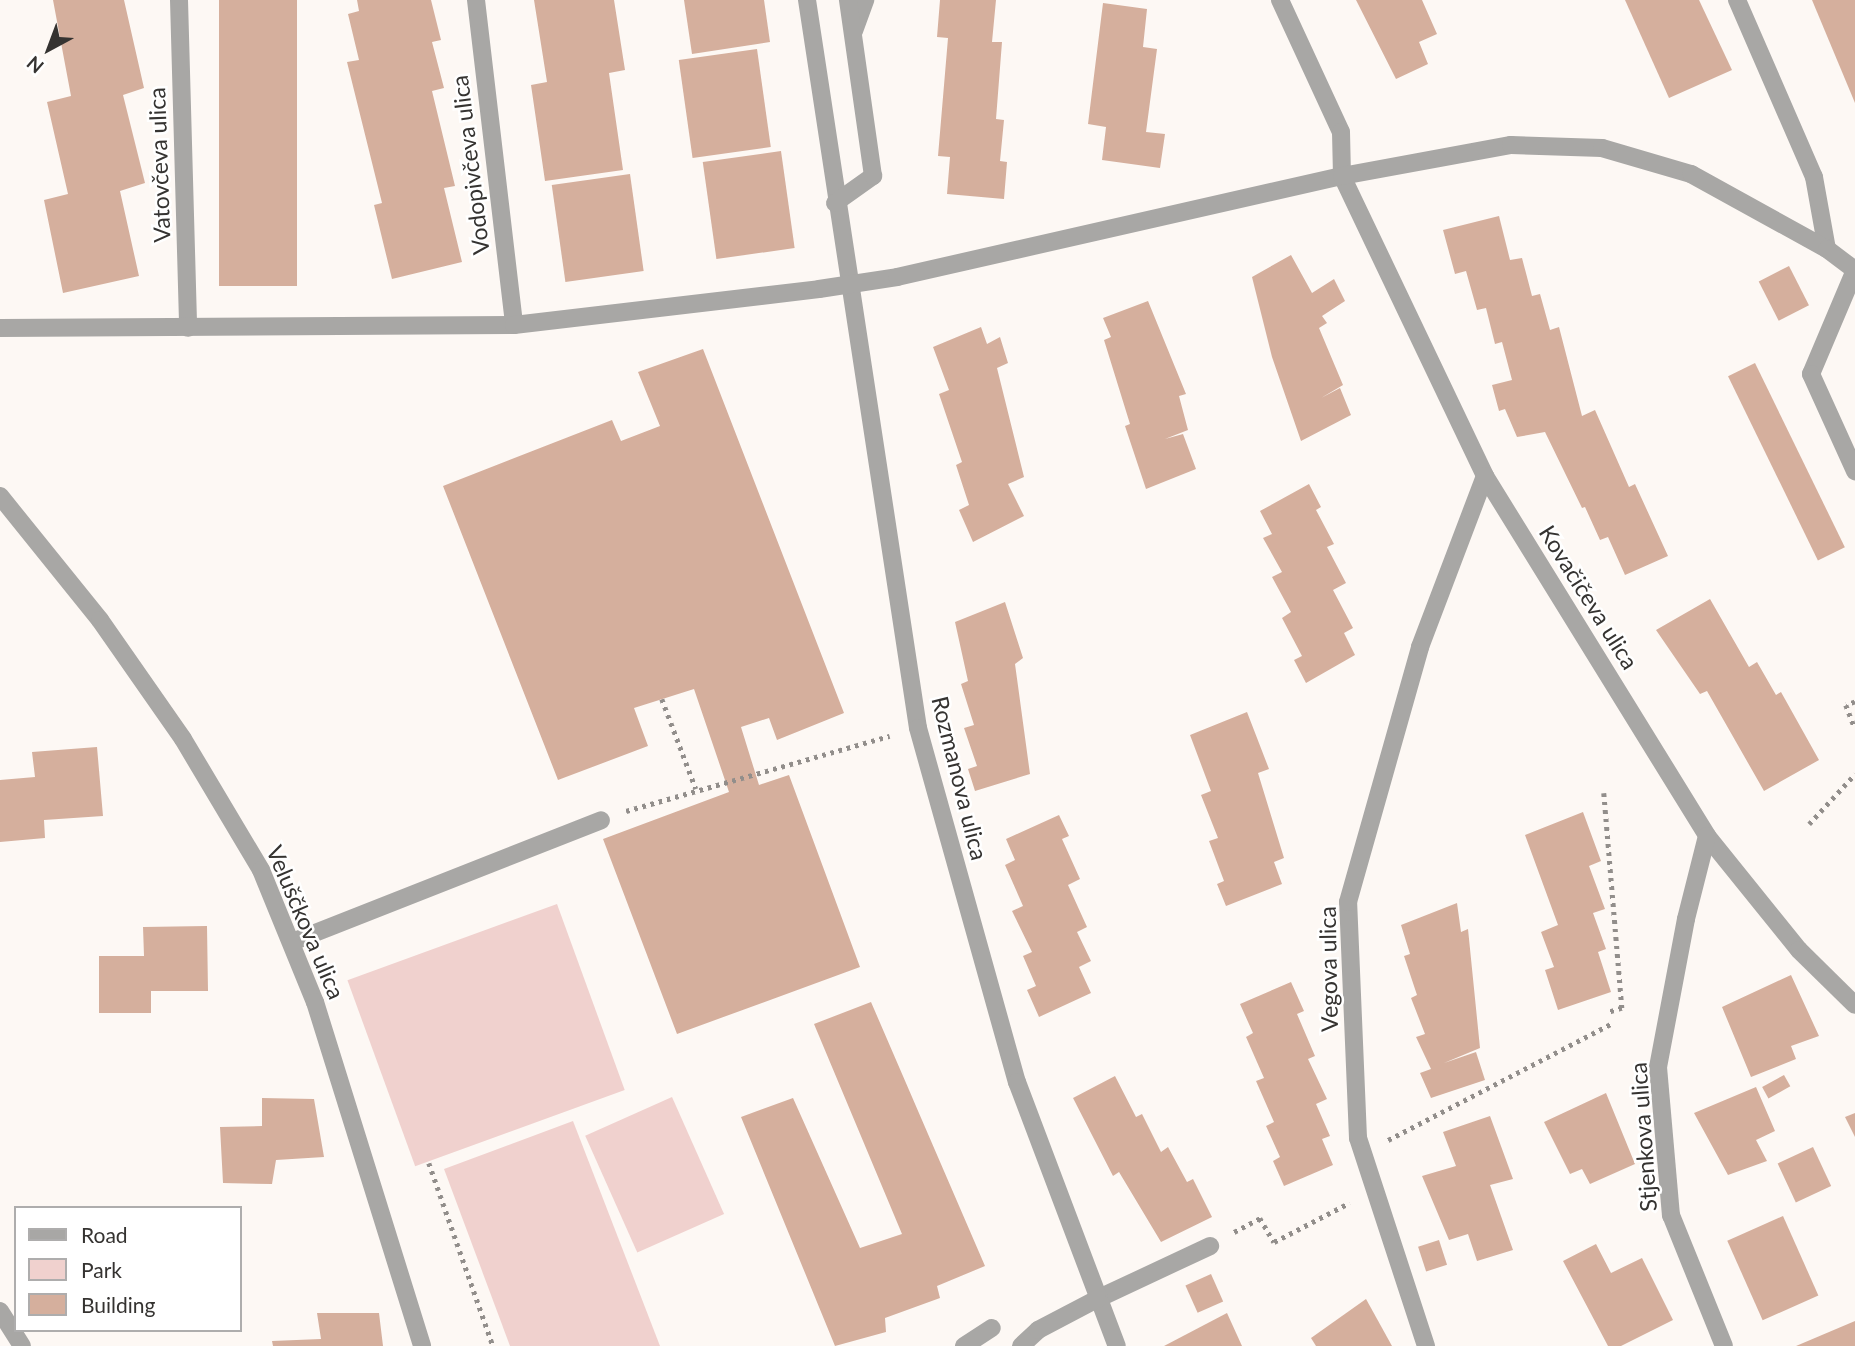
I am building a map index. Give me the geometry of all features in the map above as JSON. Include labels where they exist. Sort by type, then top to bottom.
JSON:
[{"type":"street","name":"Vatovčeva ulica","points":[[180,0],[188,328]]},
{"type":"street","name":"Vodopivčeva ulica","points":[[476,0],[514,325]]},
{"type":"street","name":"Rozmanova ulica","points":[[807,0],[835,203],[918,728],[1017,1082],[1117,1346]]},
{"type":"street","points":[[835,203],[873,176],[848,0]]},
{"type":"street","points":[[853,34],[865,0]]},
{"type":"street","points":[[1280,0],[1341,131],[1342,176]]},
{"type":"street","points":[[1737,0],[1814,177],[1827,249]]},
{"type":"street","points":[[0,328],[514,325],[849,285],[1342,176],[1511,145],[1602,148],[1691,174],[1827,249],[1855,270],[1811,374],[1855,471]]},
{"type":"street","name":"Kovačičeva ulica","points":[[1342,176],[1485,476],[1707,836],[1798,950],[1855,1005]]},
{"type":"street","name":"Vegova ulica","points":[[1426,1346],[1358,1138],[1349,902],[1420,647],[1485,476]]},
{"type":"street","name":"Veluščkova ulica","points":[[0,496],[100,620],[183,738],[261,870],[292,942],[378,1198],[422,1346]]},
{"type":"street","points":[[292,942],[609,817]]},
{"type":"street","name":"Stjenkova ulica","points":[[1707,836],[1686,919],[1658,1068],[1671,1215],[1724,1346]]},
{"type":"street","points":[[1021,1346],[1038,1330],[1210,1246]]},
{"type":"street","points":[[0,1311],[22,1346]]},
{"type":"street","points":[[964,1346],[992,1328]]},
{"type":"path","points":[[662,699],[696,789]]},
{"type":"path","points":[[1855,702],[1846,705],[1855,728]]},
{"type":"path","points":[[609,817],[696,789],[918,728]]},
{"type":"path","points":[[1809,824],[1855,774]]},
{"type":"path","points":[[1604,793],[1622,1008],[1606,1013]]},
{"type":"path","points":[[1363,1153],[1611,1024]]},
{"type":"path","points":[[429,1163],[493,1346]]},
{"type":"path","points":[[1210,1246],[1260,1218],[1274,1242],[1374,1190]]},
{"type":"green space","points":[[557,904],[625,1090],[415,1166],[347,980]]},
{"type":"green space","points":[[672,1097],[724,1214],[637,1253],[585,1136]]},
{"type":"green space","points":[[573,1121],[660,1346],[510,1346],[444,1169]]},
{"type":"building","points":[[53,0],[124,0],[144,88],[123,95],[145,183],[120,191],[139,276],[63,293],[44,200],[68,194],[47,102],[71,96]]},
{"type":"building","points":[[219,0],[297,0],[297,286],[219,286]]},
{"type":"building","points":[[357,0],[431,0],[441,40],[432,42],[444,88],[432,91],[455,186],[444,188],[462,262],[392,279],[374,205],[382,203],[347,62],[359,60],[348,14],[359,11]]},
{"type":"building","points":[[534,0],[614,0],[625,70],[609,73],[623,170],[545,181],[531,85],[547,82]]},
{"type":"building","points":[[684,0],[764,0],[770,42],[692,54]]},
{"type":"building","points":[[940,0],[996,0],[992,42],[1002,42],[996,119],[1004,120],[1000,161],[1007,162],[1004,199],[947,194],[950,157],[938,156],[948,38],[937,37]]},
{"type":"building","points":[[1356,0],[1422,0],[1437,34],[1419,42],[1428,64],[1396,79]]},
{"type":"building","points":[[1625,0],[1699,0],[1732,70],[1669,98]]},
{"type":"building","points":[[1812,0],[1855,0],[1855,103]]},
{"type":"building","points":[[1103,3],[1147,9],[1143,47],[1157,49],[1146,132],[1165,134],[1160,168],[1102,160],[1106,127],[1088,124]]},
{"type":"building","points":[[757,49],[771,147],[693,158],[679,60]]},
{"type":"building","points":[[781,151],[795,248],[716,259],[703,162]]},
{"type":"building","points":[[630,174],[644,271],[565,282],[552,185]]},
{"type":"building","points":[[1499,216],[1510,260],[1522,258],[1532,296],[1540,294],[1550,330],[1559,327],[1582,416],[1595,410],[1629,487],[1635,484],[1668,556],[1625,575],[1608,537],[1600,540],[1585,507],[1582,508],[1545,432],[1517,437],[1505,409],[1499,411],[1492,385],[1512,380],[1502,342],[1495,344],[1486,308],[1477,310],[1466,271],[1455,274],[1443,230]]},
{"type":"building","points":[[1291,255],[1312,293],[1334,279],[1345,301],[1322,316],[1327,323],[1319,328],[1343,385],[1321,398],[1340,388],[1351,415],[1301,441],[1272,357],[1252,277]]},
{"type":"building","points":[[1789,266],[1809,305],[1779,321],[1759,281]]},
{"type":"building","points":[[1148,301],[1186,394],[1179,396],[1188,430],[1165,439],[1183,434],[1196,469],[1146,489],[1125,426],[1130,424],[1104,340],[1111,337],[1103,318]]},
{"type":"building","points":[[981,327],[987,344],[1000,337],[1008,363],[997,368],[1024,477],[1008,484],[1024,516],[973,542],[959,510],[969,505],[956,465],[962,462],[939,394],[949,390],[933,347]]},
{"type":"building","points":[[703,349],[844,713],[777,740],[769,718],[741,727],[759,785],[789,775],[860,967],[677,1034],[603,839],[729,792],[694,689],[634,708],[648,746],[558,780],[443,486],[612,420],[621,441],[660,426],[638,372]]},
{"type":"building","points":[[1755,363],[1845,547],[1818,560],[1728,376]]},
{"type":"building","points":[[1309,484],[1321,507],[1316,510],[1334,544],[1327,547],[1346,583],[1333,590],[1353,628],[1344,633],[1355,655],[1306,683],[1294,660],[1302,656],[1282,618],[1291,612],[1272,577],[1282,572],[1263,538],[1272,534],[1260,511]]},
{"type":"building","points":[[1710,599],[1749,667],[1757,662],[1776,695],[1781,692],[1819,760],[1764,791],[1707,691],[1700,694],[1656,630]]},
{"type":"building","points":[[1005,602],[1023,658],[1015,664],[1030,774],[975,791],[968,769],[977,766],[964,728],[974,725],[961,684],[968,681],[955,622]]},
{"type":"building","points":[[1247,712],[1269,769],[1258,773],[1284,858],[1274,862],[1282,884],[1226,906],[1217,884],[1224,881],[1209,841],[1218,838],[1201,795],[1211,791],[1190,735]]},
{"type":"building","points":[[97,747],[103,816],[44,820],[45,838],[0,842],[0,780],[35,777],[32,752]]},
{"type":"building","points":[[1583,812],[1601,861],[1589,866],[1605,909],[1593,913],[1606,949],[1598,952],[1611,992],[1558,1010],[1545,970],[1554,967],[1541,932],[1558,925],[1525,835]]},
{"type":"building","points":[[1059,815],[1069,836],[1062,839],[1080,879],[1068,885],[1087,927],[1077,932],[1091,961],[1079,967],[1091,993],[1039,1017],[1027,990],[1036,986],[1023,956],[1032,952],[1012,911],[1023,906],[1005,865],[1015,860],[1006,839]]},
{"type":"building","points":[[1457,903],[1461,932],[1468,929],[1480,1048],[1444,1063],[1476,1052],[1485,1080],[1431,1098],[1420,1073],[1431,1069],[1416,1037],[1425,1034],[1411,998],[1417,995],[1404,956],[1410,954],[1401,925]]},
{"type":"building","points":[[207,926],[208,991],[151,991],[151,1013],[99,1013],[99,956],[144,956],[143,927]]},
{"type":"building","points":[[1791,975],[1819,1036],[1791,1046],[1796,1059],[1751,1077],[1722,1007]]},
{"type":"building","points":[[1291,982],[1304,1011],[1297,1014],[1315,1056],[1308,1059],[1327,1099],[1316,1104],[1330,1136],[1322,1139],[1333,1165],[1284,1186],[1273,1161],[1280,1157],[1266,1126],[1274,1122],[1256,1081],[1264,1078],[1246,1037],[1253,1033],[1240,1004]]},
{"type":"building","points":[[871,1002],[985,1266],[937,1286],[940,1298],[885,1318],[886,1332],[835,1346],[741,1117],[793,1098],[860,1248],[902,1234],[814,1024]]},
{"type":"building","points":[[1784,1075],[1790,1086],[1768,1098],[1762,1087]]},
{"type":"building","points":[[1115,1076],[1136,1117],[1142,1114],[1161,1152],[1168,1147],[1187,1182],[1193,1179],[1212,1217],[1161,1242],[1119,1172],[1113,1176],[1073,1098]]},
{"type":"building","points":[[1756,1087],[1775,1131],[1756,1140],[1767,1161],[1728,1175],[1694,1113]]},
{"type":"building","points":[[1606,1093],[1635,1164],[1590,1184],[1582,1169],[1570,1174],[1544,1122]]},
{"type":"building","points":[[262,1098],[314,1099],[324,1157],[276,1160],[272,1184],[223,1183],[220,1127],[262,1126]]},
{"type":"building","points":[[1855,1113],[1855,1137],[1845,1117]]},
{"type":"building","points":[[1490,1116],[1513,1179],[1490,1185],[1513,1250],[1477,1261],[1468,1234],[1449,1240],[1422,1176],[1456,1166],[1443,1132]]},
{"type":"building","points":[[1813,1147],[1831,1186],[1796,1202],[1778,1163]]},
{"type":"building","points":[[1783,1216],[1818,1295],[1763,1320],[1727,1241]]},
{"type":"building","points":[[1439,1240],[1447,1265],[1426,1272],[1418,1247]]},
{"type":"building","points":[[1596,1244],[1611,1273],[1642,1258],[1673,1320],[1621,1346],[1608,1346],[1563,1261]]},
{"type":"building","points":[[1211,1274],[1223,1301],[1198,1313],[1185,1285]]},
{"type":"building","points":[[1366,1299],[1392,1346],[1316,1346],[1311,1338]]},
{"type":"building","points":[[317,1313],[379,1313],[383,1346],[273,1346],[272,1341],[321,1339]]},
{"type":"building","points":[[1227,1313],[1242,1346],[1164,1346]]},
{"type":"building","points":[[1855,1321],[1855,1346],[1796,1346]]}]
